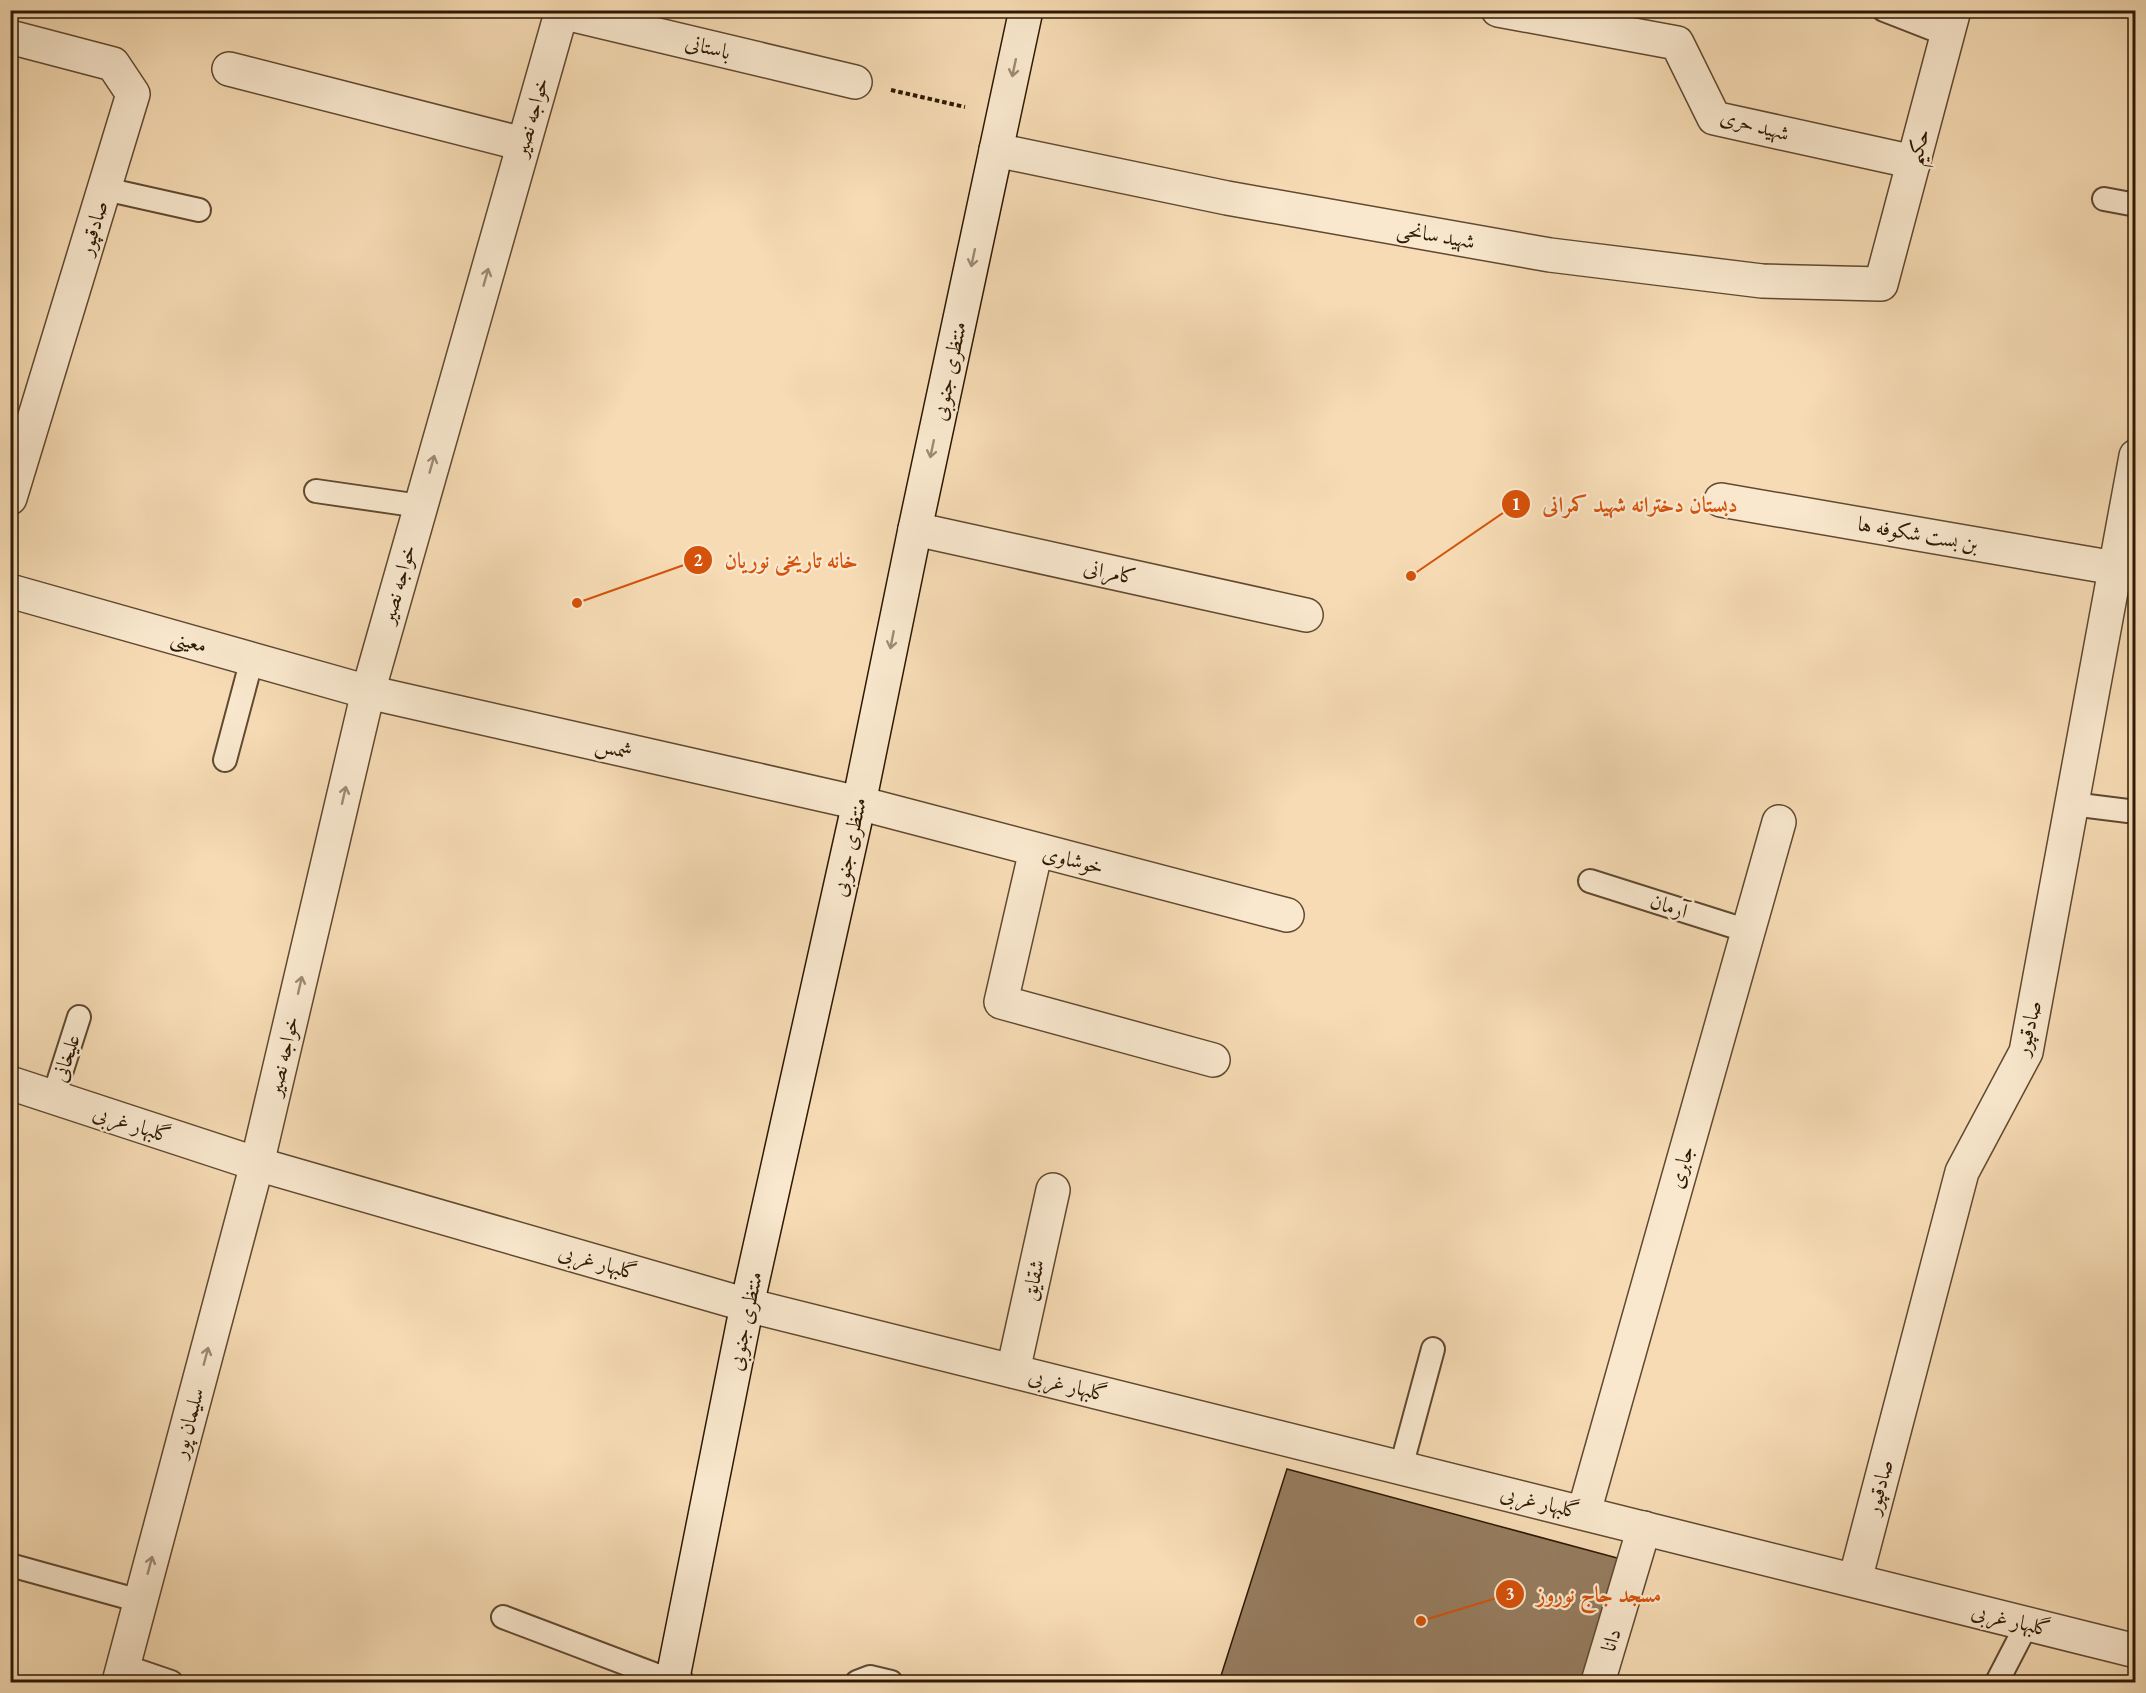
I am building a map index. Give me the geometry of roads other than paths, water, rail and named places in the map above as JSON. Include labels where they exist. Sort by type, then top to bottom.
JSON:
[{"type":"street","name":"منتظری جنوبی","points":[[676,1682],[747,1305],[859,803],[1026,10]]},
{"type":"street","name":"شهید حری","points":[[1497,10],[1677,43],[1714,118],[1914,162]]},
{"type":"street","name":"باستانی","points":[[562,11],[855,82]]},
{"type":"street","name":"خواجه نصیر","points":[[257,1164],[368,692],[562,11]]},
{"type":"street","name":"حکیم","points":[[1881,284],[1951,23]]},
{"type":"street","name":"صادقپور","points":[[10,37],[112,64],[133,94],[10,498]]},
{"type":"street","points":[[229,69],[523,144]]},
{"type":"street","name":"شهید سانحی","points":[[996,150],[1227,198],[1550,255],[1762,281],[1881,284]]},
{"type":"street","name":"صادقپور","points":[[1855,1580],[1962,1172],[2026,1052],[2136,456]]},
{"type":"street","name":"بن بست شکوفه ها","points":[[1721,500],[2115,568]]},
{"type":"street","name":"کامرانی","points":[[915,529],[1306,615]]},
{"type":"street","name":"معینی","points":[[10,591],[368,692]]},
{"type":"street","name":"شمس","points":[[368,692],[859,803]]},
{"type":"street","name":"خوشاوی","points":[[859,803],[1287,915]]},
{"type":"street","name":"جابری","points":[[1584,1512],[1779,822]]},
{"type":"street","points":[[1036,850],[1001,1002],[1213,1060]]},
{"type":"street","name":"گلبهار غربی","points":[[10,1083],[257,1164],[747,1305],[2136,1651]]},
{"type":"street","name":"سلیمان پور","points":[[121,1674],[257,1164]]},
{"type":"street","name":"شقایق","points":[[1013,1371],[1053,1190]]},
{"type":"street","name":"دانا","points":[[1598,1683],[1644,1528]]},
{"type":"lane","points":[[1884,10],[1951,23]]},
{"type":"lane","points":[[105,189],[199,210]]},
{"type":"lane","points":[[2104,200],[2136,205]]},
{"type":"lane","points":[[316,491],[420,506]]},
{"type":"lane","points":[[225,760],[252,659]]},
{"type":"lane","points":[[2072,804],[2136,812]]},
{"type":"lane","name":"آرمان","points":[[1590,881],[1748,931]]},
{"type":"lane","name":"علیخانی","points":[[53,1098],[79,1017]]},
{"type":"lane","points":[[1401,1467],[1433,1349]]},
{"type":"lane","points":[[10,1564],[140,1601]]},
{"type":"lane","points":[[503,1617],[676,1682]]},
{"type":"lane","points":[[1997,1683],[2028,1624]]},
{"type":"lane","points":[[121,1674],[171,1683]]},
{"type":"lane","points":[[857,1683],[870,1677],[891,1683]]},
{"type":"place","name":"دبستان دخترانه شهید کمرانی","points":[[1411,576]]},
{"type":"place","name":"خانه تاریخی نوریان","points":[[577,603]]},
{"type":"place","name":"مسجد جاج نوروز","points":[[1421,1621]]}]
